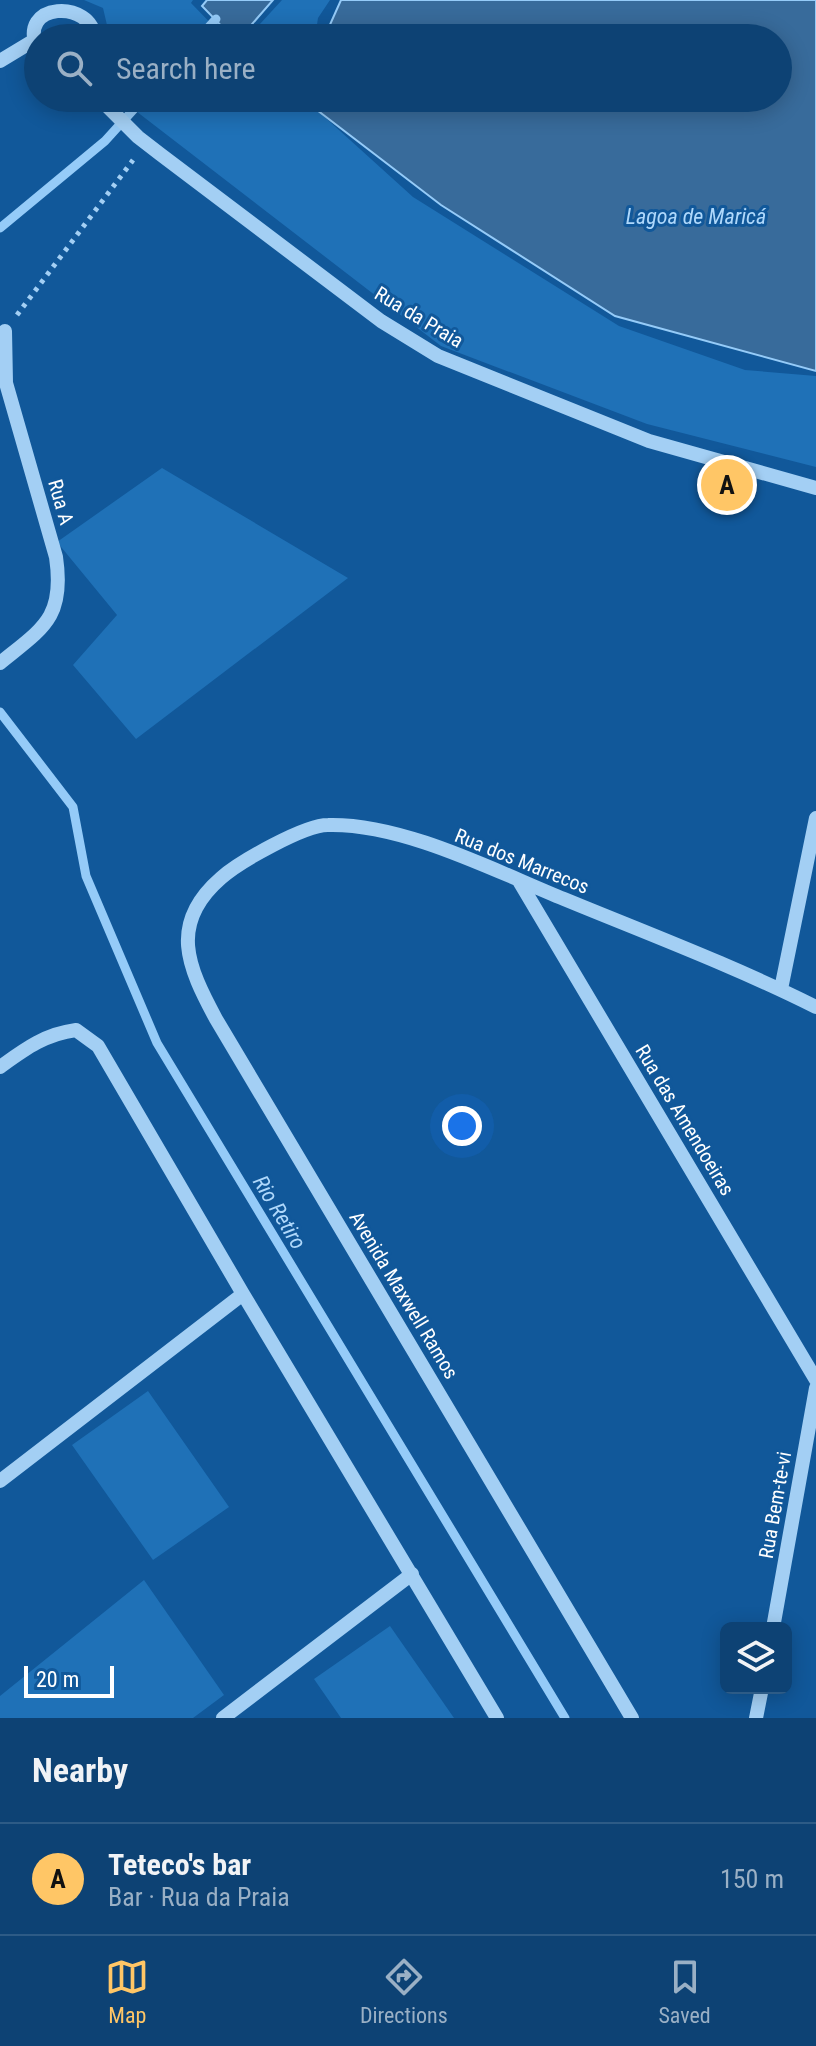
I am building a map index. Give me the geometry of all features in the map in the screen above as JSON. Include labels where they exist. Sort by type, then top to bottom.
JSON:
[{"type":"street","points":[[35,24],[53,5],[63,3],[83,10],[92,24]]},
{"type":"street","points":[[0,61],[24,51]]},
{"type":"street","name":"Rua da Praia","points":[[113,112],[142,140],[381,321],[438,356],[649,441],[816,488]]},
{"type":"street","name":"Rua A","points":[[0,663],[44,626],[57,602],[60,582],[56,557],[6,383],[5,331]]},
{"type":"street","points":[[781,989],[816,818]]},
{"type":"street","name":"Rua dos Marrecos","points":[[213,885],[234,866],[324,824],[374,826],[519,881],[781,989],[816,1007]]},
{"type":"street","name":"Rua das Amendoeiras","points":[[519,881],[816,1380]]},
{"type":"street","name":"Avenida Maxwell Ramos","points":[[213,885],[200,898],[187,934],[188,957],[195,980],[632,1718]]},
{"type":"street","points":[[0,1067],[28,1046],[53,1033],[76,1030],[98,1046],[497,1718]]},
{"type":"street","points":[[0,1481],[243,1294]]},
{"type":"street","name":"Rua Bem-te-vi","points":[[774,1622],[816,1388]]},
{"type":"street","points":[[223,1718],[412,1574]]},
{"type":"street","points":[[756,1718],[761,1694]]},
{"type":"path","points":[[5,331],[142,140]]},
{"type":"shaded area","points":[[84,0],[193,0],[191,3],[211,24],[107,24],[103,8]]},
{"type":"shaded area","points":[[282,0],[330,0],[317,24],[260,24]]},
{"type":"shaded area","points":[[137,112],[319,112],[413,197],[619,326],[745,370],[816,376],[816,467],[647,424],[441,346]]},
{"type":"shaded area","points":[[162,468],[348,578],[136,739],[73,665],[117,615],[57,542]]},
{"type":"shaded area","points":[[148,1391],[229,1507],[153,1560],[72,1445]]},
{"type":"shaded area","points":[[144,1580],[224,1695],[193,1718],[0,1718],[0,1696]]},
{"type":"shaded area","points":[[390,1626],[454,1718],[341,1718],[314,1679]]},
{"type":"water","points":[[207,0],[273,0],[252,24],[219,24],[202,6]]},
{"type":"water","name":"Lagoa de Maricá","points":[[341,0],[816,0],[816,371],[615,316],[441,205],[320,112],[792,112],[792,24],[330,24]]},
{"type":"waterway","name":"Rio Retiro","points":[[212,24],[216,19]]},
{"type":"waterway","name":"Rio Retiro","points":[[0,228],[105,141],[131,112]]},
{"type":"waterway","name":"Rio Retiro","points":[[0,712],[73,807],[86,876],[157,1043],[565,1718]]},
{"type":"place","name":"Teteco's bar","points":[[727,485]]}]
